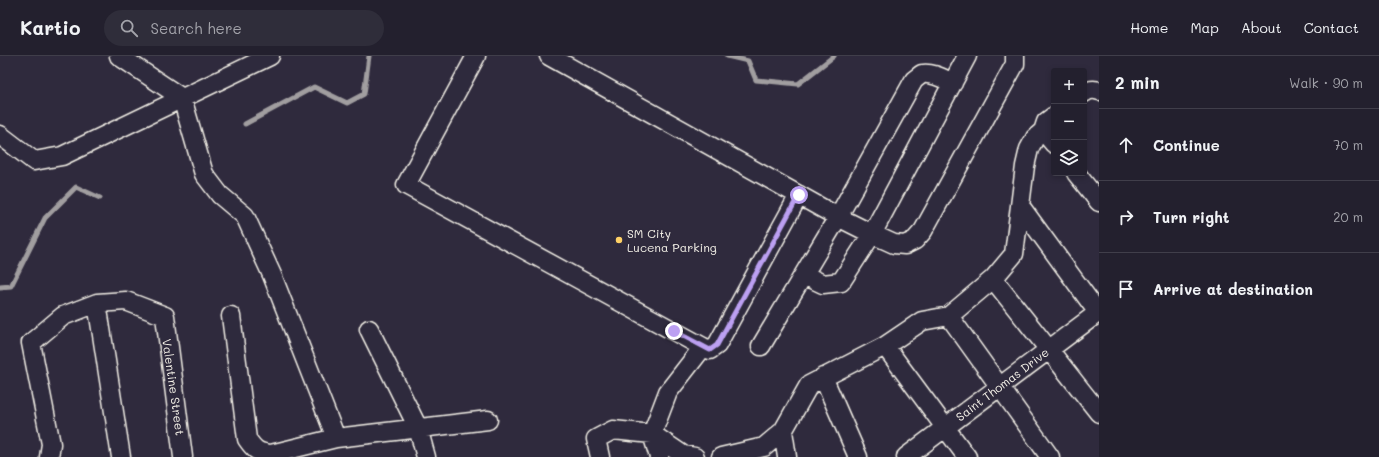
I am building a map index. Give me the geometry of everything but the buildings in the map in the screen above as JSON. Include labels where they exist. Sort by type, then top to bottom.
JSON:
[{"type":"street","points":[[119,56],[182,98],[204,174],[220,196],[245,216],[272,275],[336,438]]},
{"type":"street","points":[[0,135],[34,161],[62,156],[270,56]]},
{"type":"street","points":[[476,56],[406,185],[703,347],[710,350],[717,345],[799,195]]},
{"type":"street","points":[[549,56],[838,217],[894,244],[905,245],[915,240],[923,231],[1015,64],[1015,56]]},
{"type":"street","points":[[804,275],[823,284],[841,282],[872,234],[967,56]]},
{"type":"street","points":[[761,346],[838,217],[914,80],[922,74],[930,74],[953,84]]},
{"type":"street","points":[[1087,91],[1099,91]]},
{"type":"street","points":[[721,457],[764,447],[783,430],[809,385],[885,346],[922,321],[949,316],[993,279],[1014,254],[1024,174],[1029,149],[1035,138],[1049,138],[1046,122],[1051,118]]},
{"type":"street","points":[[1078,176],[1099,202]]},
{"type":"street","points":[[1021,207],[1099,313]]},
{"type":"street","points":[[993,279],[1099,413]]},
{"type":"street","name":"Valentine Street","points":[[97,303],[126,301],[165,316],[183,457]]},
{"type":"street","points":[[49,457],[51,444],[31,343],[63,316],[97,303],[121,457]]},
{"type":"street","name":"Saint Thomas Drive","points":[[906,457],[999,386],[1099,313]]},
{"type":"street","points":[[231,316],[247,438],[253,448],[261,453],[271,454],[336,438],[488,420]]},
{"type":"street","points":[[949,316],[1050,457]]},
{"type":"street","points":[[369,329],[418,428],[426,457]]},
{"type":"street","points":[[885,346],[967,457]]},
{"type":"street","points":[[659,457],[652,434],[668,392],[703,347]]},
{"type":"street","points":[[823,377],[858,457]]},
{"type":"street","points":[[600,457],[596,438],[613,430],[652,434],[684,455],[695,457]]},
{"type":"street","points":[[783,430],[787,457]]},
{"type":"waterway","points":[[245,124],[314,87],[347,103],[364,94],[369,56]]},
{"type":"waterway","points":[[727,56],[748,61],[756,80],[798,84],[834,56]]},
{"type":"waterway","points":[[0,287],[11,286],[45,218],[76,187],[100,198]]},
{"type":"place","name":"SM City Lucena Parking","points":[[619,240]]},
{"type":"route","points":[[674,331],[710,350],[717,345],[799,195]]}]
